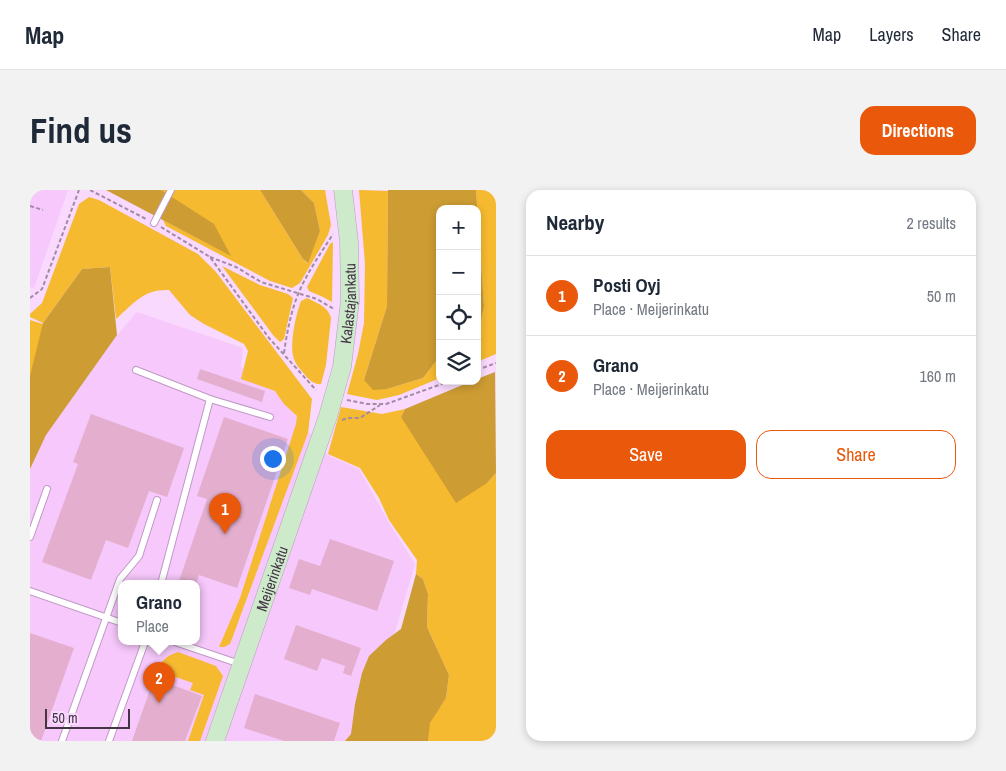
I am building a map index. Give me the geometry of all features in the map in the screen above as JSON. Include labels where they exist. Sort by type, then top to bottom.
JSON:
[{"type":"street","name":"Kalastajankatu","points":[[327,421],[342,367],[350,301],[351,272],[343,190]]},
{"type":"street","name":"Meijerinkatu","points":[[215,741],[327,421]]},
{"type":"lane","points":[[154,223],[171,190]]},
{"type":"lane","points":[[136,370],[210,398],[270,417]]},
{"type":"lane","points":[[163,580],[210,398]]},
{"type":"lane","points":[[30,537],[47,489]]},
{"type":"lane","points":[[120,580],[139,556],[158,500]]},
{"type":"lane","points":[[62,741],[118,585]]},
{"type":"lane","points":[[30,591],[118,622]]},
{"type":"lane","points":[[109,741],[145,645]]},
{"type":"lane","points":[[184,645],[242,665]]},
{"type":"path","points":[[30,298],[42,289],[79,190]]},
{"type":"path","points":[[90,190],[154,223],[210,257],[236,267],[261,282],[299,292],[326,303],[334,309],[334,304]]},
{"type":"path","points":[[30,206],[43,210]]},
{"type":"path","points":[[284,354],[292,312],[299,292],[306,277],[336,230],[337,238]]},
{"type":"path","points":[[210,257],[270,338],[316,390]]},
{"type":"path","points":[[481,369],[496,364]]},
{"type":"path","points":[[347,400],[367,404],[380,404],[395,401],[439,385]]},
{"type":"path","points":[[327,421],[360,418],[378,408],[380,404]]},
{"type":"shaded area","points":[[30,190],[68,190],[34,288],[30,287]]},
{"type":"shaded area","points":[[106,190],[161,190],[214,224],[231,256]]},
{"type":"shaded area","points":[[161,190],[260,190],[307,263],[320,231],[314,203],[301,190],[325,190],[331,225],[328,235],[300,283],[292,288],[270,281],[166,226],[163,220],[230,255]]},
{"type":"shaded area","points":[[260,190],[301,190],[314,203],[320,231],[308,263],[303,259]]},
{"type":"shaded area","points":[[359,190],[388,191],[387,306],[364,380],[387,389],[423,378],[436,361],[436,380],[399,395],[377,400],[347,394],[364,323],[365,264]]},
{"type":"shaded area","points":[[388,190],[476,190],[477,205],[436,205],[436,361],[423,378],[387,389],[373,390],[364,380],[387,306]]},
{"type":"shaded area","points":[[476,190],[496,190],[496,354],[481,360],[481,320],[484,307],[481,263],[481,205],[477,205]]},
{"type":"shaded area","points":[[89,197],[99,200],[198,254],[216,272],[312,399],[308,433],[230,644],[224,647],[219,647],[240,598],[297,416],[284,404],[275,391],[241,379],[248,351],[244,344],[190,315],[169,290],[160,290],[140,298],[116,319],[110,267],[82,269],[43,323],[30,317],[30,314],[42,303],[79,204]]},
{"type":"shaded area","points":[[333,242],[332,302],[309,291],[307,287],[330,244]]},
{"type":"shaded area","points":[[481,263],[484,307],[481,320]]},
{"type":"shaded area","points":[[222,266],[260,285],[288,294],[293,298],[284,339],[280,342],[273,335]]},
{"type":"shaded area","points":[[110,267],[117,335],[46,435],[30,469],[30,376],[43,323],[82,269]]},
{"type":"shaded area","points":[[307,298],[325,308],[331,318],[326,365],[321,384],[314,383],[307,377],[296,363],[293,353],[292,346],[297,314],[301,301]]},
{"type":"shaded area","points":[[137,312],[243,348],[241,367],[281,397],[327,455],[359,469],[389,523],[415,564],[363,741],[30,741],[30,436]]},
{"type":"shaded area","points":[[30,320],[62,330],[30,413]]},
{"type":"shaded area","points":[[495,372],[496,473],[487,483],[456,503],[401,417],[405,409],[462,385],[481,385],[481,377]]},
{"type":"shaded area","points":[[341,407],[382,414],[405,409],[401,417],[487,483],[496,473],[496,741],[428,741],[429,723],[446,698],[449,675],[427,627],[428,594],[423,579],[416,574],[417,560],[389,520],[379,498],[360,468],[328,454]]},
{"type":"shaded area","points":[[416,574],[423,579],[428,594],[427,627],[449,675],[446,698],[430,723],[428,741],[345,741],[351,734],[362,673],[369,656],[401,629]]},
{"type":"shaded area","points":[[178,652],[216,666],[223,676],[200,741],[188,741],[204,695],[190,690],[193,683],[158,671],[165,658]]},
{"type":"building","points":[[200,369],[265,391],[262,402],[197,379]]},
{"type":"building","points":[[91,414],[184,448],[167,497],[149,491],[128,548],[106,540],[91,580],[42,562],[78,464],[73,462]]},
{"type":"building","points":[[224,417],[288,439],[237,588],[199,575],[197,580],[179,580],[207,499],[197,496]]},
{"type":"building","points":[[330,539],[394,561],[377,611],[312,589],[310,595],[289,588],[299,559],[320,566]]},
{"type":"building","points":[[296,625],[361,648],[351,676],[343,673],[345,666],[322,658],[317,671],[284,659]]},
{"type":"building","points":[[30,633],[74,648],[41,741],[30,741]]},
{"type":"building","points":[[154,678],[202,696],[185,741],[132,741]]},
{"type":"building","points":[[255,694],[340,723],[334,741],[284,741],[244,728]]},
{"type":"place","name":"Posti Oyj","points":[[225,534]]},
{"type":"place","name":"Grano","points":[[159,703]]}]
